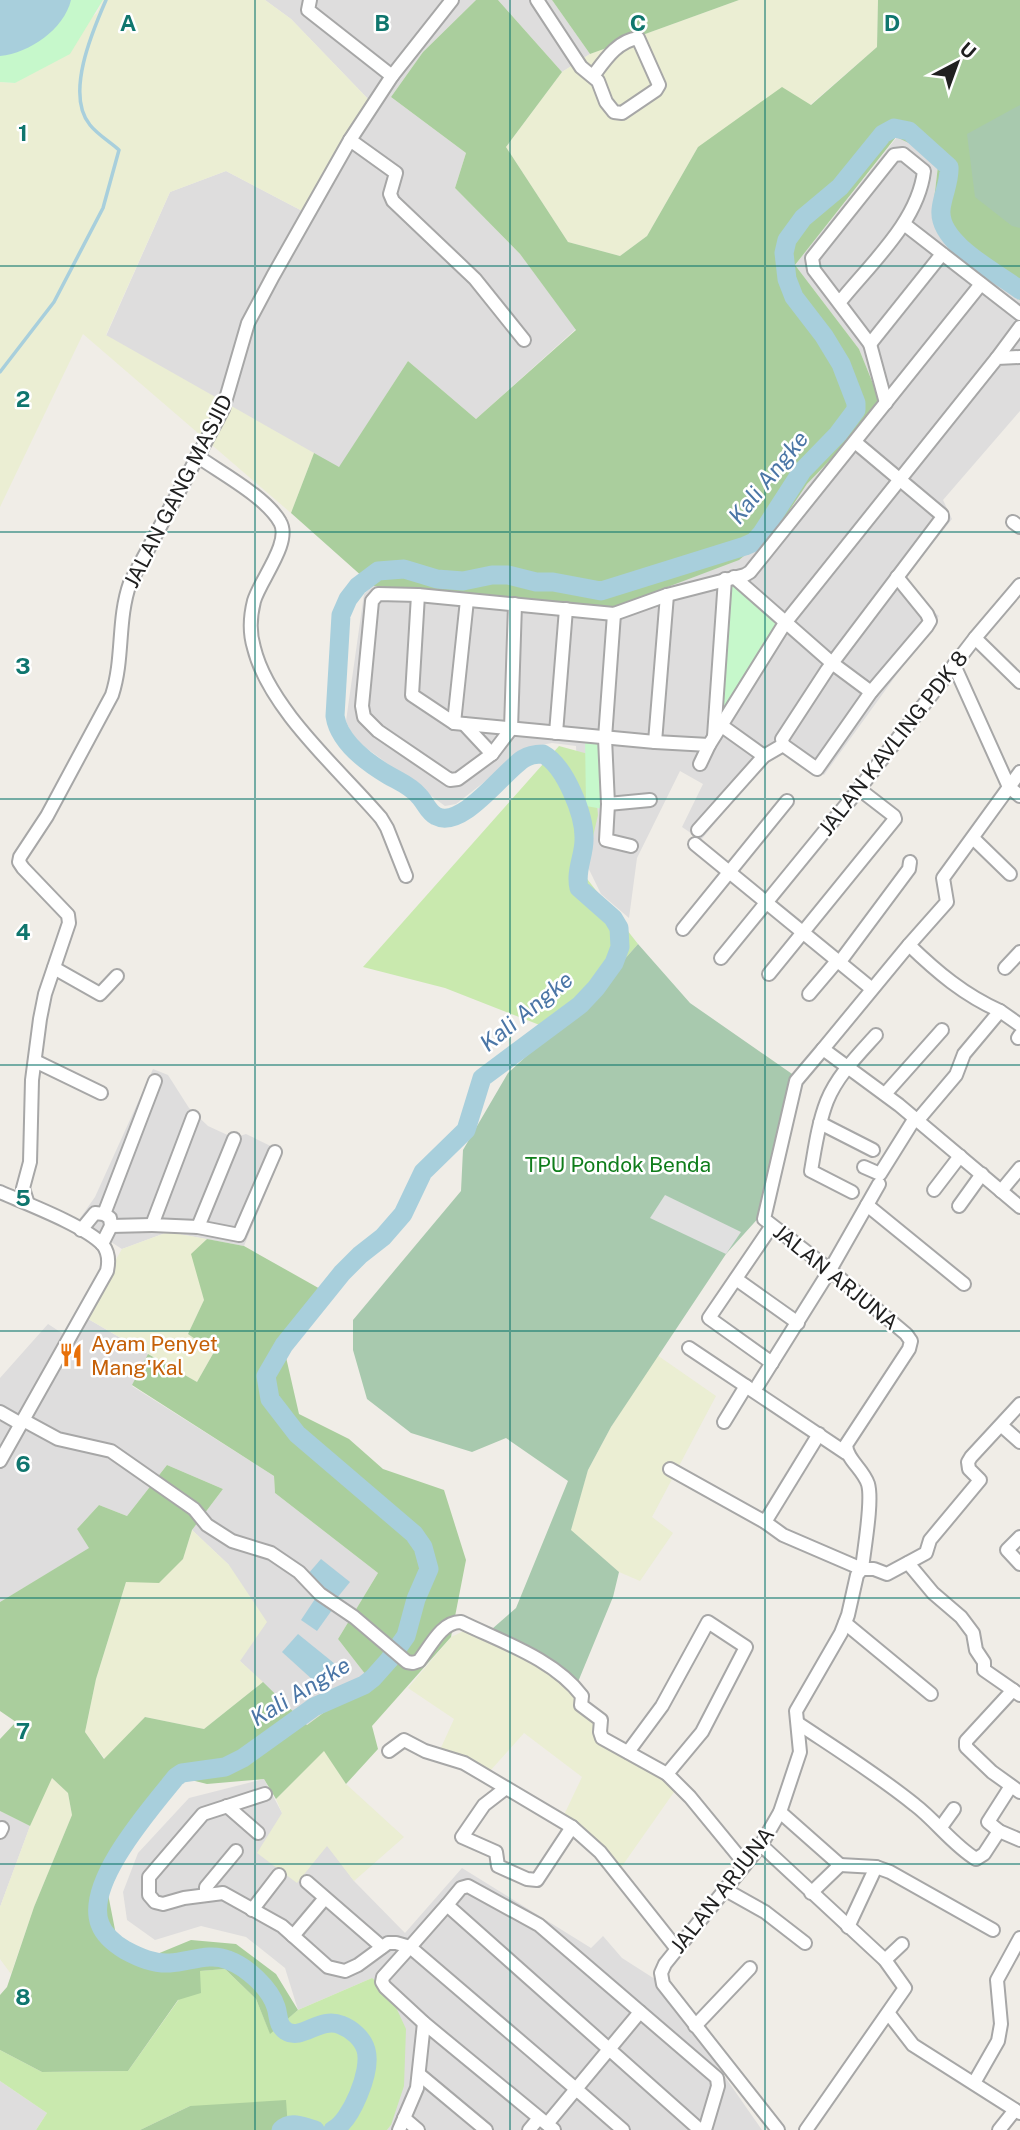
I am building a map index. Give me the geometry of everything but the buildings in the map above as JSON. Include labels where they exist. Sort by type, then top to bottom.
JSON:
[{"type":"street","points":[[310,0],[308,10],[392,76]]},
{"type":"street","name":"JALAN GANG MASJID","points":[[27,1201],[23,1188],[30,1162],[31,1095],[42,1007],[68,923],[68,915],[21,865],[20,857],[47,816],[112,695],[118,675],[120,636],[127,593],[136,568],[179,494],[227,398],[248,323],[350,140],[392,76],[452,0]]},
{"type":"street","points":[[537,0],[581,67],[598,81],[611,110],[622,113],[656,90],[659,85],[638,38],[613,50],[593,75]]},
{"type":"street","points":[[350,140],[396,173],[390,194],[393,201],[480,275],[524,340]]},
{"type":"street","points":[[839,303],[904,224],[918,200],[924,171],[904,154],[894,155],[812,258],[814,270],[870,344],[886,403]]},
{"type":"street","points":[[904,224],[1020,314]]},
{"type":"street","points":[[870,344],[942,254]]},
{"type":"street","points":[[515,604],[510,729],[492,754],[458,779],[450,780],[378,731],[364,717],[362,706],[372,601],[382,593],[418,595],[515,604],[614,614],[667,595],[750,572],[981,284]]},
{"type":"street","points":[[699,764],[785,623],[1020,327]]},
{"type":"street","points":[[997,358],[1019,359]]},
{"type":"street","points":[[855,442],[943,517],[897,577],[832,663],[782,739],[783,745],[817,769],[871,692],[930,621],[897,577]]},
{"type":"street","points":[[197,456],[258,499],[280,522],[283,531],[281,545],[255,599],[251,621],[254,651],[266,680],[287,713],[381,818],[406,876]]},
{"type":"street","points":[[730,578],[871,692]]},
{"type":"street","points":[[711,741],[730,578]]},
{"type":"street","name":"JALAN KAVLING PDK 8","points":[[721,958],[859,789],[975,638],[1018,593]]},
{"type":"street","points":[[418,595],[412,695],[459,724],[492,754]]},
{"type":"street","points":[[654,742],[667,595]]},
{"type":"street","points":[[459,724],[467,600]]},
{"type":"street","points":[[556,733],[566,609]]},
{"type":"street","points":[[614,614],[605,738],[608,804],[606,841],[631,846]]},
{"type":"street","points":[[975,638],[1020,682]]},
{"type":"street","points":[[954,665],[1009,787],[1020,796]]},
{"type":"street","points":[[459,724],[654,742],[711,741]]},
{"type":"street","points":[[722,726],[764,756]]},
{"type":"street","points":[[698,830],[764,756],[783,745]]},
{"type":"street","points":[[772,1363],[709,1318],[736,1279],[768,1223],[796,1081],[947,902],[943,878],[974,839],[1020,772]]},
{"type":"street","points":[[769,974],[895,819],[859,789]]},
{"type":"street","points":[[608,804],[650,800]]},
{"type":"street","points":[[683,929],[787,801]]},
{"type":"street","points":[[974,839],[1010,874]]},
{"type":"street","points":[[695,844],[872,989]]},
{"type":"street","points":[[809,994],[838,962],[908,869],[910,862]]},
{"type":"street","points":[[909,946],[941,976],[976,1000],[1000,1010],[1019,1032]]},
{"type":"street","points":[[1005,968],[1020,952]]},
{"type":"street","points":[[54,968],[97,994],[103,993],[117,976]]},
{"type":"street","points":[[864,1167],[880,1174],[916,1119],[951,1081],[959,1070],[964,1054],[1000,1010]]},
{"type":"street","points":[[885,1094],[942,1030]]},
{"type":"street","points":[[852,1192],[811,1171],[827,1099],[848,1066],[876,1035]]},
{"type":"street","points":[[823,1049],[885,1094],[1020,1207]]},
{"type":"street","points":[[35,1061],[101,1093]]},
{"type":"street","points":[[104,1214],[155,1082]]},
{"type":"street","points":[[152,1226],[193,1117]]},
{"type":"street","points":[[820,1123],[873,1150]]},
{"type":"street","points":[[198,1227],[234,1139]]},
{"type":"street","points":[[111,1226],[198,1227],[236,1235],[240,1233],[275,1152]]},
{"type":"street","points":[[934,1190],[960,1156]]},
{"type":"street","points":[[1001,1191],[1020,1168]]},
{"type":"street","points":[[959,1206],[982,1174]]},
{"type":"street","points":[[724,1422],[772,1363],[879,1184]]},
{"type":"street","points":[[1,1195],[27,1201],[81,1230],[102,1244],[108,1257],[107,1271],[1,1458]]},
{"type":"street","points":[[867,1205],[964,1284]]},
{"type":"street","points":[[81,1230],[95,1213],[104,1214],[110,1219],[111,1226],[102,1244]]},
{"type":"street","name":"JALAN ARJUNA","points":[[768,1223],[830,1270],[911,1341],[909,1349],[846,1445],[846,1453],[862,1471],[869,1488],[862,1569],[857,1575],[845,1623],[796,1711],[800,1752],[780,1812],[761,1845],[665,1964],[661,1979],[778,2130]]},
{"type":"street","points":[[736,1279],[798,1322]]},
{"type":"street","points":[[689,1348],[752,1385],[846,1453]]},
{"type":"street","points":[[670,1469],[765,1522],[783,1535],[862,1569],[874,1569],[887,1574],[926,1553],[930,1541],[980,1480],[969,1469],[968,1462],[1020,1404]]},
{"type":"street","points":[[0,1412],[58,1439],[111,1451],[194,1509],[207,1525],[232,1541],[271,1553],[299,1572],[320,1594],[354,1616],[407,1662],[413,1664],[419,1661],[446,1626],[454,1622],[461,1622],[539,1660],[572,1684],[582,1696],[581,1705],[601,1720],[600,1732],[603,1738],[667,1774],[690,1797],[745,1864]]},
{"type":"street","points":[[1002,1426],[1020,1442]]},
{"type":"street","points":[[765,1522],[819,1434]]},
{"type":"street","points":[[1020,1537],[1007,1550],[1020,1564]]},
{"type":"street","points":[[908,1563],[933,1593],[961,1617],[974,1633],[976,1650],[984,1662],[984,1670],[1017,1693],[967,1741],[966,1746],[992,1772],[1015,1789],[988,1820],[989,1825],[1020,1840]]},
{"type":"street","points":[[628,1752],[662,1706],[708,1622],[746,1647],[702,1731],[667,1774]]},
{"type":"street","points":[[845,1623],[931,1694]]},
{"type":"street","points":[[799,1724],[897,1790],[975,1859],[984,1854],[999,1831]]},
{"type":"street","points":[[389,1751],[404,1741],[425,1751],[464,1763],[572,1827],[600,1852],[677,1949]]},
{"type":"street","points":[[506,1788],[484,1805],[462,1837],[496,1852],[498,1867],[527,1879],[537,1880],[572,1827]]},
{"type":"street","points":[[265,1794],[202,1814],[149,1877],[149,1895],[155,1902],[163,1904],[184,1898],[223,1894],[282,1926],[328,1967],[345,1971],[388,1943],[397,1942],[410,1947],[623,2130]]},
{"type":"street","points":[[227,1806],[258,1833]]},
{"type":"street","points":[[941,1827],[954,1809]]},
{"type":"street","points":[[780,1812],[840,1865],[876,1867],[890,1871],[993,1930]]},
{"type":"street","points":[[761,1845],[885,1960],[905,1988],[806,2130]]},
{"type":"street","points":[[206,1895],[206,1886],[236,1851]]},
{"type":"street","points":[[811,1894],[840,1865]]},
{"type":"street","points":[[848,1927],[876,1867]]},
{"type":"street","points":[[252,1910],[279,1875]]},
{"type":"street","points":[[307,1882],[382,1947]]},
{"type":"street","points":[[447,1905],[608,2051],[702,2130],[718,2081],[539,1925],[468,1886],[461,1888],[383,1977],[382,1982],[424,2023],[547,2124]]},
{"type":"street","points":[[724,1889],[765,1912],[805,1943]]},
{"type":"street","points":[[293,1936],[326,1898]]},
{"type":"street","points":[[974,2083],[998,2041],[1001,2024],[997,1980],[1020,1938]]},
{"type":"street","points":[[885,1960],[902,1944]]},
{"type":"street","points":[[695,2026],[750,1968]]},
{"type":"street","points":[[529,2130],[547,2124],[640,2012]]},
{"type":"street","points":[[889,2014],[913,2045],[1017,2111],[999,2130]]},
{"type":"street","points":[[418,2130],[402,2124],[420,2075],[424,2023]]},
{"type":"street","points":[[420,2075],[486,2130]]},
{"type":"shaded area","points":[[265,0],[476,0],[423,52],[391,97],[466,153],[455,188],[520,254],[576,329],[476,419],[408,361],[339,468],[106,336],[170,192],[226,171],[308,214],[369,100],[291,19]]},
{"type":"shaded area","points":[[498,0],[552,0],[590,54],[562,72]]},
{"type":"shaded area","points":[[897,137],[939,157],[932,217],[954,250],[1020,300],[1020,411],[943,500],[952,519],[900,585],[939,616],[824,775],[778,748],[701,840],[682,827],[703,784],[680,771],[637,858],[629,918],[601,894],[581,853],[576,746],[552,743],[529,747],[456,804],[445,806],[354,739],[346,721],[364,594],[373,586],[612,608],[777,529],[807,484],[882,406],[859,349],[795,265]]},
{"type":"shaded area","points":[[153,1069],[168,1075],[189,1108],[208,1126],[234,1138],[246,1134],[283,1152],[244,1246],[168,1232],[122,1249],[78,1221],[95,1197]]},
{"type":"shaded area","points":[[665,1195],[741,1232],[726,1254],[650,1218]]},
{"type":"shaded area","points":[[83,1316],[148,1354],[132,1386],[274,1476],[275,1493],[378,1573],[338,1639],[369,1679],[307,1725],[240,1661],[229,1565],[192,1530],[223,1489],[167,1465],[127,1516],[99,1505],[77,1529],[90,1548],[0,1602],[0,1378],[48,1324],[71,1339]]},
{"type":"shaded area","points":[[264,1779],[282,1813],[297,1882],[327,1845],[354,1881],[405,1933],[462,1868],[591,1948],[603,1936],[622,1958],[658,1981],[762,2130],[387,2130],[391,2125],[372,1978],[298,2010],[285,1968],[246,1937],[201,1926],[155,1940],[127,1920],[123,1892],[138,1853],[189,1798]]},
{"type":"shaded area","points":[[0,1811],[30,1826],[0,1907]]},
{"type":"shaded area","points":[[0,2081],[47,2113],[36,2130],[0,2130]]},
{"type":"green space","points":[[0,0],[103,0],[70,54],[15,83],[0,82]]},
{"type":"green space","points":[[103,0],[265,0],[291,19],[369,100],[308,214],[226,171],[170,192],[106,335],[314,453],[291,513],[83,334],[0,507],[0,82],[15,83],[97,13]]},
{"type":"green space","points":[[476,0],[498,0],[562,72],[506,147],[568,242],[620,256],[647,236],[698,147],[782,87],[811,105],[877,47],[878,0],[1020,0],[1020,300],[954,250],[932,217],[939,157],[896,137],[795,265],[859,349],[882,406],[807,484],[777,529],[739,560],[612,608],[373,586],[291,513],[314,453],[339,467],[408,361],[476,419],[576,330],[520,254],[455,188],[466,153],[391,97],[423,52]]},
{"type":"green space","points":[[552,0],[739,0],[590,54]]},
{"type":"green space","points":[[739,0],[878,0],[877,47],[810,105],[698,147],[647,236],[620,256],[568,242],[506,147],[562,72],[590,54]]},
{"type":"green space","points":[[1020,105],[1020,228],[1012,226],[975,197],[967,134]]},
{"type":"green space","points":[[725,579],[785,623],[715,728]]},
{"type":"green space","points":[[585,736],[605,741],[603,809],[586,806]]},
{"type":"green space","points":[[559,746],[592,755],[598,815],[584,875],[638,944],[592,996],[555,1031],[445,988],[363,967]]},
{"type":"green space","name":"TPU Pondok Benda","points":[[638,944],[690,1003],[795,1076],[762,1214],[726,1254],[611,1427],[588,1470],[571,1530],[619,1572],[613,1597],[573,1694],[533,1662],[484,1636],[516,1608],[568,1481],[506,1438],[472,1452],[411,1433],[367,1399],[353,1350],[353,1320],[461,1191],[463,1150],[508,1073],[592,996]]},
{"type":"green space","points":[[168,1232],[207,1239],[192,1254],[204,1300],[188,1334],[214,1352],[197,1382],[83,1316],[122,1249]]},
{"type":"green space","points":[[207,1239],[244,1246],[322,1290],[283,1344],[299,1414],[349,1439],[383,1469],[444,1490],[466,1560],[451,1637],[372,1726],[378,1749],[346,1784],[324,1751],[276,1799],[264,1779],[207,1784],[179,1777],[145,1813],[108,1894],[118,1945],[145,1959],[191,1940],[236,1944],[276,1974],[298,2010],[270,2034],[256,1999],[225,1969],[200,1971],[201,1993],[178,2000],[128,2071],[42,2072],[0,2050],[0,1995],[7,1987],[34,1907],[72,1815],[68,1793],[52,1778],[30,1826],[0,1811],[0,1739],[16,1722],[0,1711],[0,1602],[89,1548],[77,1529],[99,1505],[127,1516],[167,1465],[223,1489],[192,1530],[183,1559],[159,1583],[126,1582],[96,1679],[85,1732],[104,1759],[145,1717],[204,1729],[263,1682],[307,1725],[369,1679],[338,1639],[378,1573],[275,1493],[274,1476],[132,1385],[148,1354],[197,1382],[214,1352],[188,1334],[204,1300],[191,1254]]},
{"type":"green space","points":[[657,1355],[716,1396],[652,1517],[673,1533],[640,1581],[619,1572],[570,1530],[588,1470],[611,1427]]},
{"type":"green space","points":[[192,1530],[229,1565],[267,1622],[240,1661],[263,1682],[204,1729],[145,1717],[105,1759],[85,1732],[96,1679],[126,1582],[183,1559]]},
{"type":"green space","points":[[470,1628],[533,1662],[573,1694],[597,1718],[603,1741],[679,1785],[620,1869],[563,1817],[582,1777],[524,1733],[490,1771],[439,1752],[454,1719],[408,1688],[451,1637]]},
{"type":"green space","points":[[324,1750],[346,1784],[404,1837],[354,1881],[327,1846],[297,1883],[257,1853],[282,1813],[276,1799]]},
{"type":"green space","points":[[51,1777],[68,1793],[72,1815],[34,1907],[11,1974],[0,1959],[0,1907]]},
{"type":"green space","points":[[225,1969],[256,1999],[270,2033],[298,2010],[372,1978],[389,1992],[406,2029],[404,2086],[387,2130],[287,2130],[288,2128],[190,2106],[140,2130],[36,2130],[47,2113],[0,2081],[0,2050],[42,2072],[128,2071],[199,1971]]},
{"type":"green space","points":[[286,2100],[287,2130],[140,2130],[190,2106]]},
{"type":"water","points":[[0,0],[71,0],[61,21],[44,38],[23,50],[0,56]]},
{"type":"water","points":[[321,1559],[350,1582],[337,1598],[308,1574]]},
{"type":"water","points":[[315,1599],[332,1610],[317,1631],[301,1620]]},
{"type":"water","points":[[298,1634],[340,1668],[314,1681],[282,1652]]},
{"type":"waterway","points":[[0,372],[54,302],[103,208],[119,150],[90,125],[83,112],[80,81],[88,46],[106,0]]},
{"type":"waterway","name":"Kali Angke","points":[[333,2130],[347,2117],[366,2070],[366,2050],[356,2035],[333,2023],[298,2033],[286,2031],[280,2023],[273,2000],[263,1986],[243,1968],[228,1960],[207,1957],[158,1963],[125,1950],[110,1939],[100,1924],[98,1907],[102,1888],[123,1846],[176,1777],[182,1773],[225,1767],[243,1758],[314,1707],[364,1685],[389,1660],[406,1636],[416,1599],[429,1569],[423,1547],[414,1534],[297,1434],[270,1399],[266,1376],[284,1345],[342,1273],[383,1237],[403,1214],[423,1172],[466,1130],[482,1078],[580,1005],[614,963],[620,947],[619,928],[613,918],[579,888],[578,876],[584,840],[581,818],[566,780],[551,760],[543,754],[523,759],[470,808],[446,818],[433,814],[412,789],[371,764],[348,743],[335,716],[341,615],[358,586],[378,571],[404,569],[437,579],[463,581],[492,575],[508,575],[536,582],[553,582],[601,591],[754,542],[802,471],[838,434],[856,410],[856,403],[841,364],[824,336],[794,297],[787,279],[784,253],[787,240],[803,218],[840,187],[883,134],[894,128],[909,131],[949,167],[941,210],[949,234],[970,256],[1020,290]]},
{"type":"waterway","name":"Kali Angke","points":[[281,2130],[289,2125],[315,2130]]},
{"type":"place","name":"Ayam Penyet Mang'Kal","points":[[71,1355]]}]
